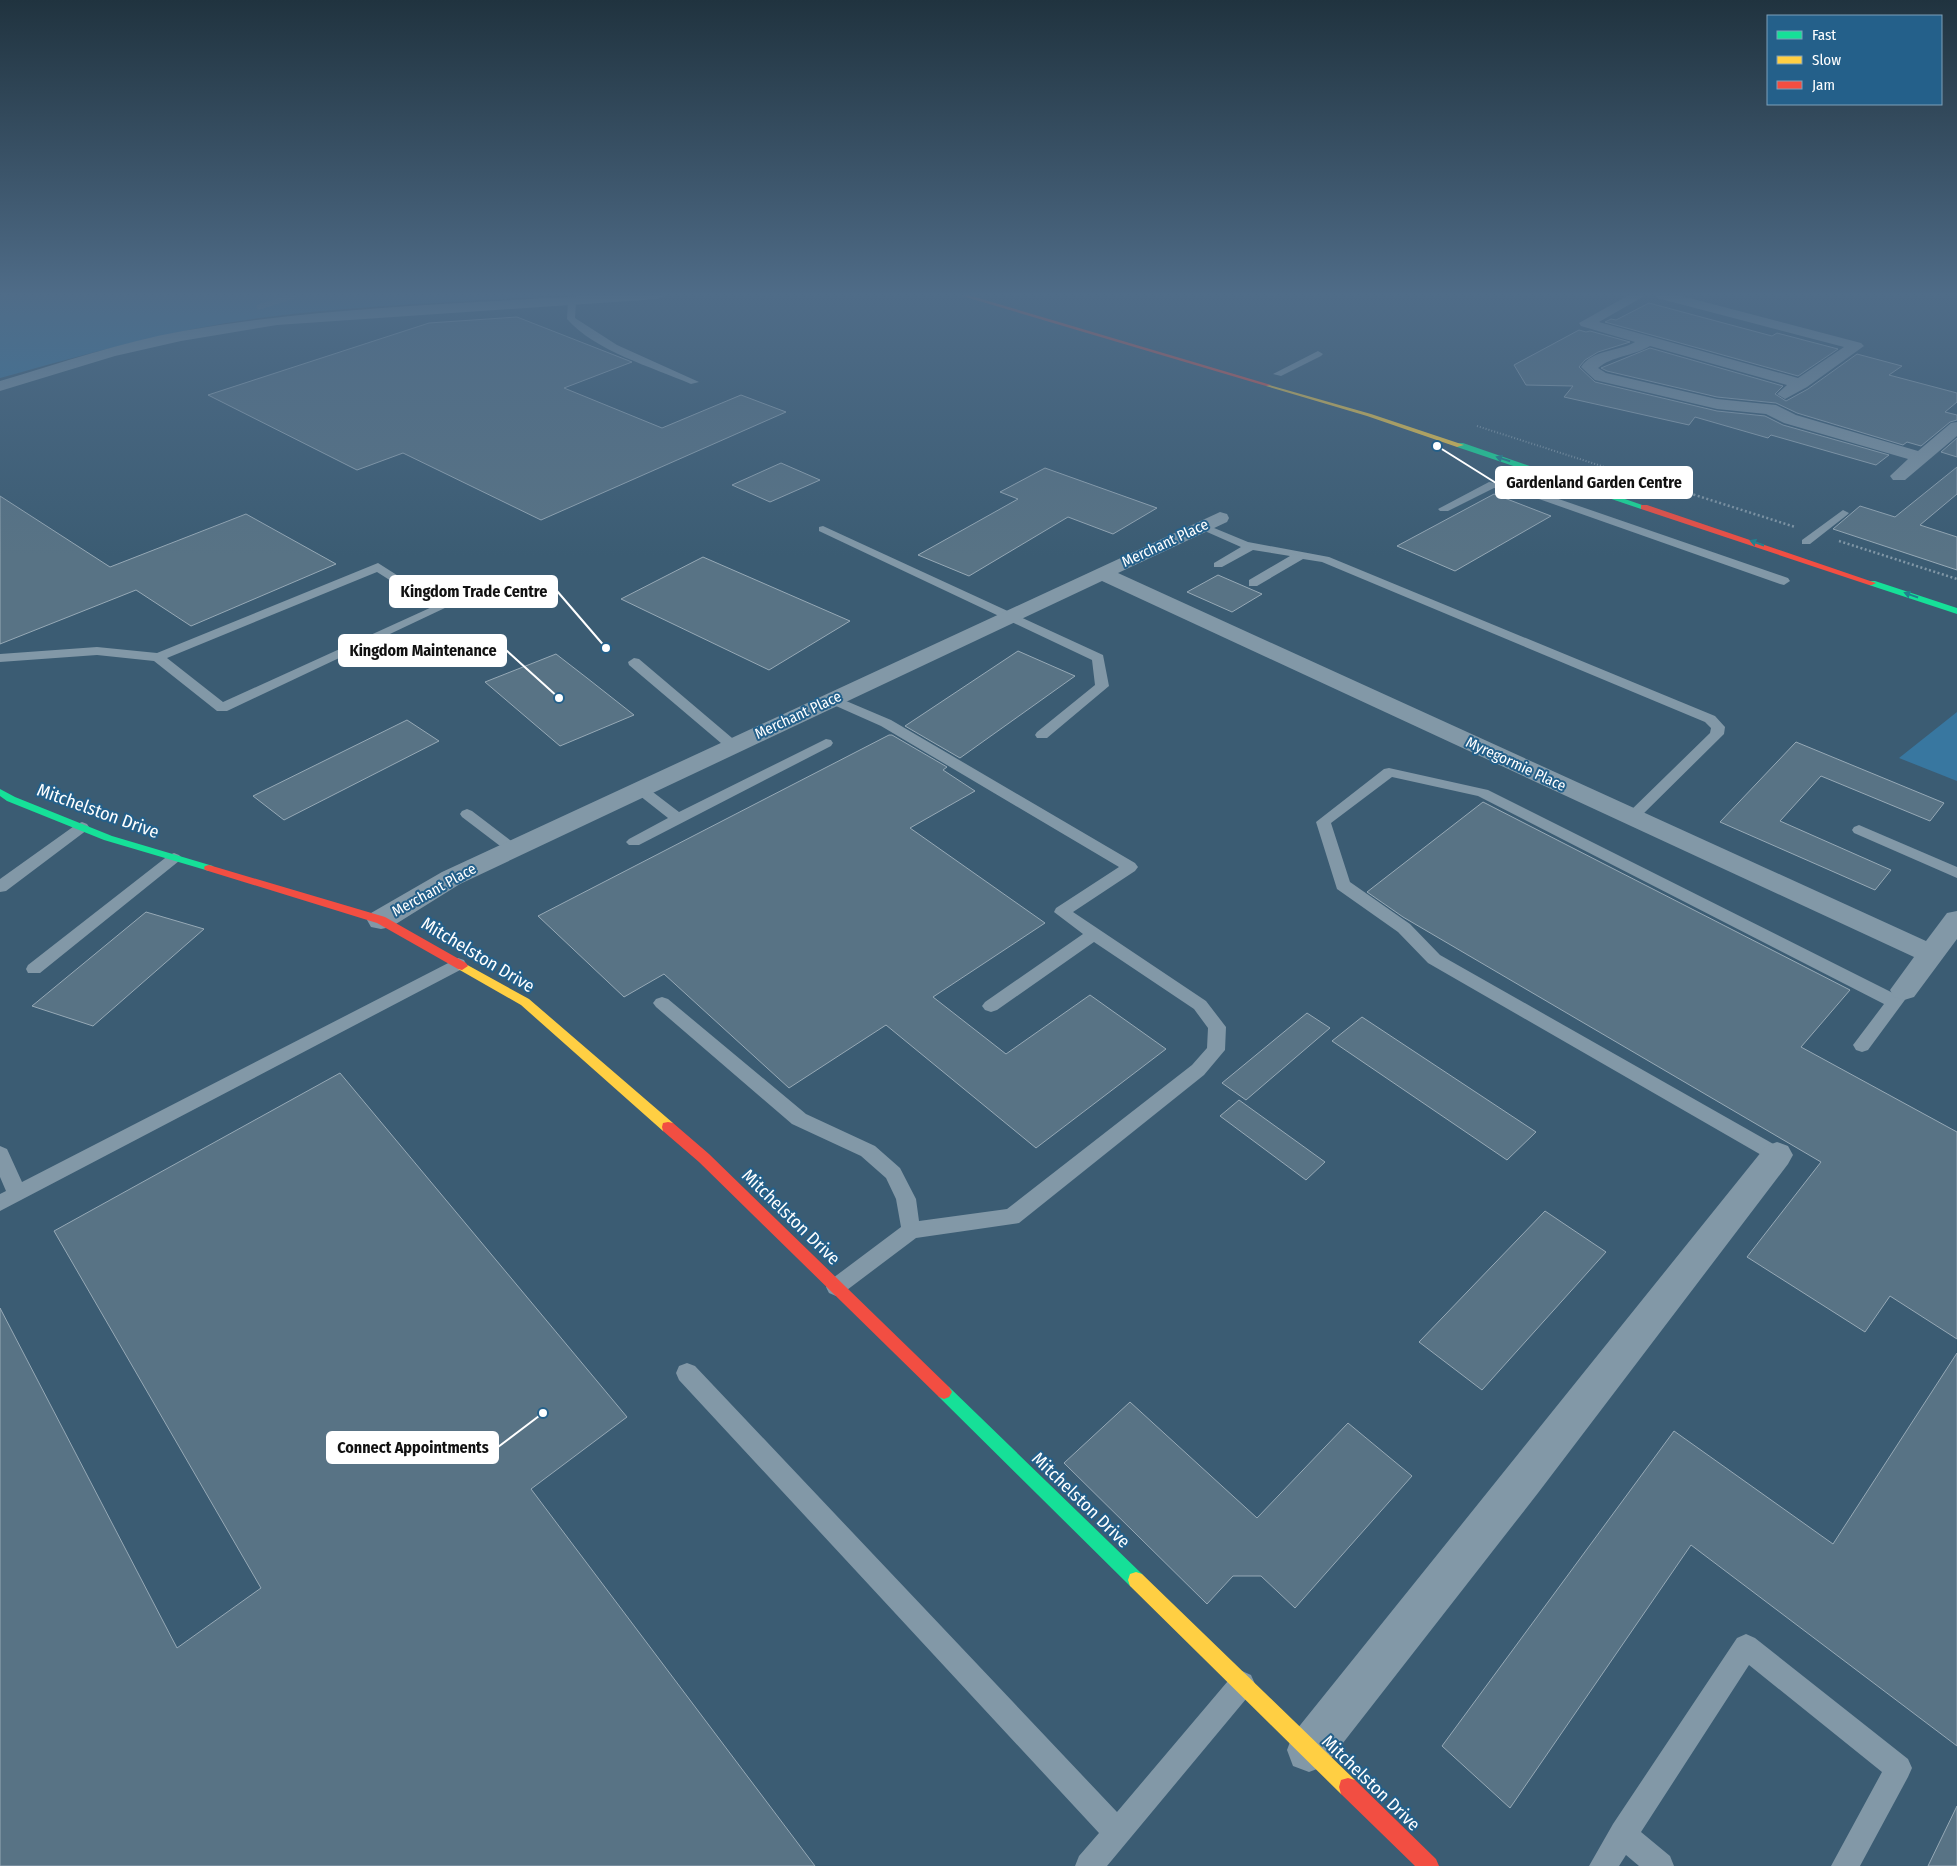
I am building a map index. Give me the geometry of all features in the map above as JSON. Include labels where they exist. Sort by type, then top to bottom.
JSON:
[{"type":"main road","points":[[1261,382],[1593,488],[1957,611]]},
{"type":"main road","name":"Mitchelston Drive","points":[[0,792],[11,799],[108,838],[381,920],[524,1002],[704,1158],[1429,1866]]},
{"type":"street","points":[[0,386],[13,382]]},
{"type":"street","points":[[1616,382],[1717,404],[1770,409],[1790,419],[1919,457]]},
{"type":"street","points":[[1793,382],[1800,384]]},
{"type":"street","points":[[1770,409],[1769,406],[1774,400],[1803,382]]},
{"type":"street","points":[[1899,476],[1917,461],[1919,457],[1957,427]]},
{"type":"street","name":"Merchant Place","points":[[381,920],[451,878],[1211,522]]},
{"type":"street","name":"Myregormie Place","points":[[1101,573],[1931,954]]},
{"type":"street","points":[[1900,996],[1957,920]]},
{"type":"street","points":[[1309,1750],[1524,1480],[1776,1154]]},
{"type":"lane","points":[[1526,466],[1536,472],[1538,476],[1536,478]]},
{"type":"lane","points":[[1516,489],[1536,478],[1593,488]]},
{"type":"lane","points":[[1444,509],[1493,484],[1516,489],[1784,581]]},
{"type":"lane","points":[[1809,540],[1843,513]]},
{"type":"lane","points":[[1211,522],[1252,546],[1325,559],[1710,719],[1718,727],[1717,734],[1632,817]]},
{"type":"lane","points":[[823,529],[1098,658],[1102,686],[1042,734]]},
{"type":"lane","points":[[1218,565],[1252,546]]},
{"type":"lane","points":[[1253,583],[1301,555]]},
{"type":"lane","points":[[0,658],[97,651],[158,657],[378,567],[441,607],[222,708],[158,657]]},
{"type":"lane","points":[[634,662],[733,746]]},
{"type":"lane","points":[[832,699],[886,724],[1130,866],[1062,912],[1200,1005],[1217,1027],[1216,1050],[1198,1070],[1012,1217],[910,1230],[836,1287]]},
{"type":"lane","points":[[634,842],[826,743]]},
{"type":"lane","points":[[1776,1154],[1434,959],[1404,928],[1343,884],[1323,822],[1389,772],[1483,793],[1900,996],[1862,1045]]},
{"type":"lane","points":[[640,789],[678,820]]},
{"type":"lane","points":[[467,814],[514,848]]},
{"type":"lane","points":[[0,887],[82,828]]},
{"type":"lane","points":[[1859,830],[1957,873]]},
{"type":"lane","points":[[34,969],[174,858]]},
{"type":"lane","points":[[991,1006],[1095,933]]},
{"type":"lane","points":[[0,1204],[458,964]]},
{"type":"lane","points":[[662,1003],[799,1119],[868,1151],[893,1173],[906,1199],[910,1230]]},
{"type":"lane","points":[[0,1154],[17,1194]]},
{"type":"lane","points":[[687,1373],[1117,1832]]},
{"type":"lane","points":[[1604,1866],[1746,1647],[1899,1768],[1845,1866]]},
{"type":"lane","points":[[1089,1866],[1242,1684]]},
{"type":"lane","points":[[1623,1834],[1660,1866]]},
{"type":"path","points":[[1472,425],[1809,540],[1957,579]]},
{"type":"shaded area","points":[[1957,712],[1957,781],[1899,758]]},
{"type":"building","points":[[248,382],[579,382],[564,388],[662,428],[741,395],[786,412],[541,520],[403,453],[357,470],[208,395]]},
{"type":"building","points":[[1524,382],[1595,382],[1717,411],[1765,416],[1783,425],[1889,455],[1876,465],[1771,435],[1768,438],[1695,417],[1689,425],[1564,397],[1573,386],[1526,385]]},
{"type":"building","points":[[1654,382],[1769,382],[1783,386],[1775,394],[1786,401],[1818,382],[1916,382],[1957,393],[1957,402],[1945,412],[1957,415],[1957,420],[1950,422],[1921,446],[1907,442],[1903,445],[1797,413],[1776,403],[1717,397]]},
{"type":"building","points":[[1957,438],[1957,457],[1941,452]]},
{"type":"building","points":[[781,463],[820,480],[770,502],[732,485]]},
{"type":"building","points":[[1957,467],[1957,494],[1920,525],[1957,537],[1957,570],[1833,529],[1860,506],[1895,517]]},
{"type":"building","points":[[1045,468],[1157,508],[1113,534],[1068,517],[969,576],[918,555],[1018,499],[1000,492]]},
{"type":"building","points":[[1494,494],[1551,516],[1455,571],[1397,546]]},
{"type":"building","points":[[0,496],[110,567],[246,514],[336,564],[191,626],[136,590],[0,644]]},
{"type":"building","points":[[703,557],[850,621],[769,670],[621,599]]},
{"type":"building","points":[[1218,575],[1262,594],[1232,612],[1187,592]]},
{"type":"building","points":[[1018,651],[1075,676],[960,758],[905,726]]},
{"type":"building","points":[[556,654],[634,715],[560,746],[485,682]]},
{"type":"building","points":[[407,720],[439,741],[284,820],[253,796]]},
{"type":"building","points":[[889,735],[947,767],[943,770],[975,791],[910,828],[1045,923],[933,997],[1006,1054],[1090,995],[1166,1049],[1036,1148],[886,1025],[789,1088],[664,974],[624,997],[538,916]]},
{"type":"building","points":[[1796,742],[1944,803],[1930,821],[1821,776],[1780,821],[1891,870],[1875,890],[1720,822]]},
{"type":"building","points":[[1483,802],[1850,990],[1801,1047],[1957,1132],[1957,1339],[1890,1296],[1865,1332],[1747,1257],[1821,1162],[1403,917],[1367,892]]},
{"type":"building","points":[[146,912],[204,929],[93,1026],[32,1006]]},
{"type":"building","points":[[1307,1013],[1330,1028],[1246,1100],[1222,1083]]},
{"type":"building","points":[[1362,1017],[1536,1132],[1507,1160],[1332,1041]]},
{"type":"building","points":[[340,1073],[627,1417],[531,1489],[815,1866],[0,1866],[0,1308],[177,1648],[261,1588],[54,1231]]},
{"type":"building","points":[[1239,1100],[1325,1162],[1306,1180],[1220,1116]]},
{"type":"building","points":[[1545,1211],[1606,1252],[1482,1390],[1419,1342]]},
{"type":"building","points":[[1957,1353],[1957,1746],[1691,1545],[1510,1808],[1442,1746],[1674,1431],[1833,1544]]},
{"type":"building","points":[[1130,1402],[1257,1518],[1348,1423],[1412,1476],[1295,1608],[1261,1576],[1233,1576],[1207,1604],[1064,1463]]},
{"type":"building","points":[[1957,1806],[1957,1866],[1928,1866]]},
{"type":"traffic: fast","points":[[1460,445],[1644,507]]},
{"type":"traffic: fast","points":[[1872,583],[1957,611]]},
{"type":"traffic: fast","points":[[0,792],[11,799],[108,838],[209,868]]},
{"type":"traffic: fast","points":[[944,1392],[1136,1580]]},
{"type":"traffic: slow","points":[[1268,385],[1460,445]]},
{"type":"traffic: slow","points":[[462,966],[525,1002],[668,1127]]},
{"type":"traffic: slow","points":[[1136,1580],[1348,1787]]},
{"type":"traffic: jam","points":[[1258,382],[1268,385]]},
{"type":"traffic: jam","points":[[1644,507],[1872,583]]},
{"type":"traffic: jam","points":[[209,868],[381,920],[462,966]]},
{"type":"traffic: jam","points":[[668,1127],[704,1158],[944,1392]]},
{"type":"traffic: jam","points":[[1348,1787],[1429,1866]]},
{"type":"place","name":"Gardenland Garden Centre","points":[[1437,446]]},
{"type":"place","name":"Kingdom Trade Centre","points":[[606,648]]},
{"type":"place","name":"Kingdom Maintenance","points":[[559,698]]},
{"type":"place","name":"Connect Appointments","points":[[543,1413]]}]
